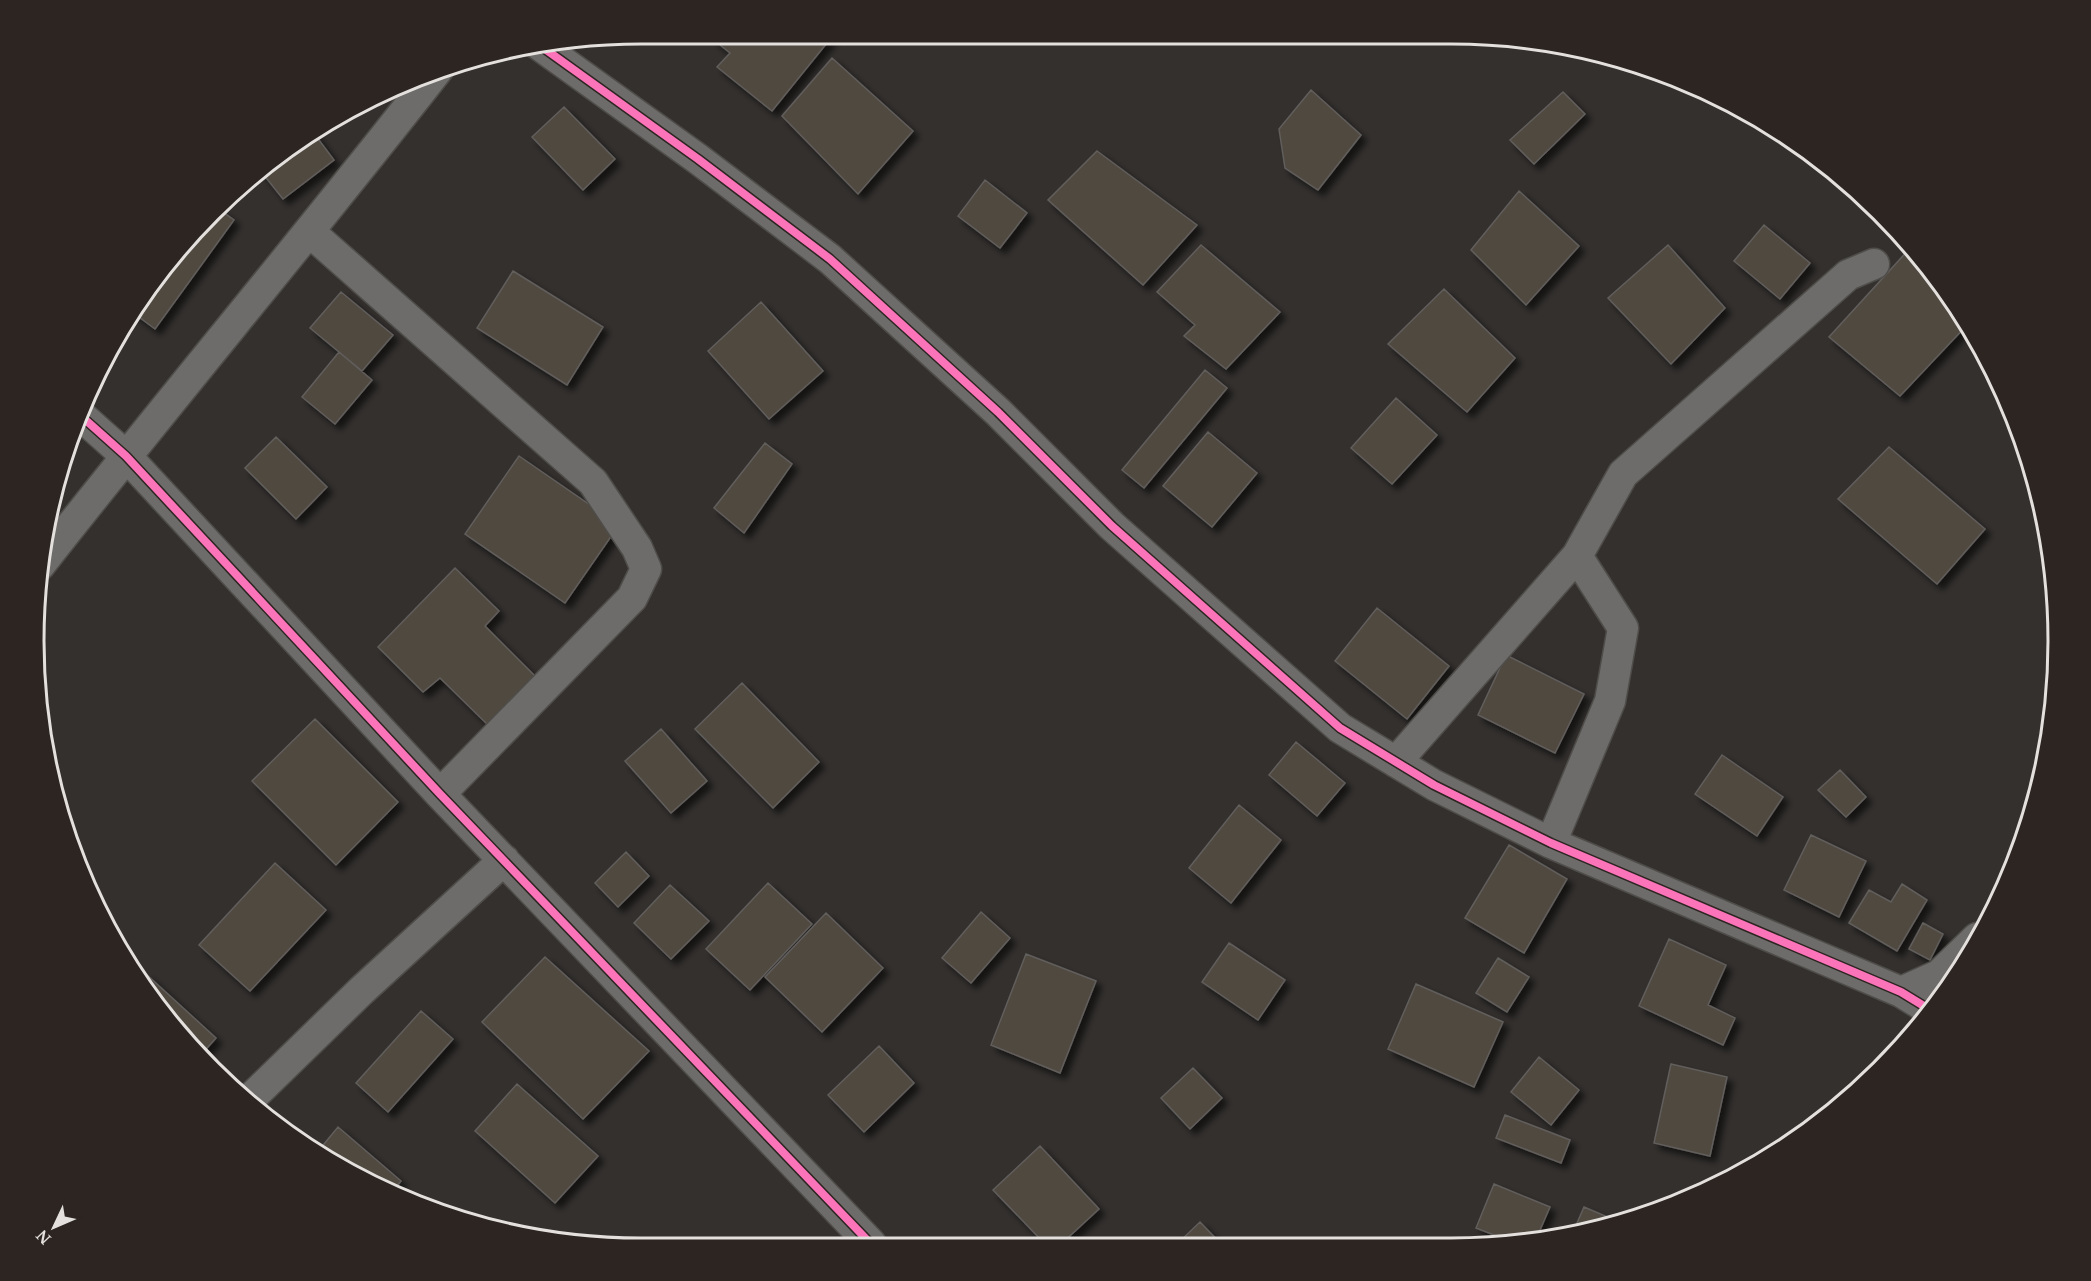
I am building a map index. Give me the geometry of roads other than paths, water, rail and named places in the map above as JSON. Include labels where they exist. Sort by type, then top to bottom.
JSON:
[{"type":"street","points":[[548,51],[830,258],[998,412],[1112,526],[1340,728],[1434,785],[1551,843],[1901,992],[1923,1005]]},
{"type":"street","points":[[51,551],[126,456],[311,232],[427,83]]},
{"type":"street","points":[[311,232],[593,482],[637,548],[646,569],[632,598],[440,794]]},
{"type":"street","points":[[1396,762],[1577,556],[1623,474],[1848,275],[1874,264]]},
{"type":"street","points":[[86,420],[126,456],[440,794],[865,1238]]},
{"type":"street","points":[[1551,843],[1610,701],[1623,627],[1577,556]]},
{"type":"street","points":[[254,1095],[361,991],[504,860]]},
{"type":"street","points":[[1901,992],[1939,975],[1955,959]]}]
